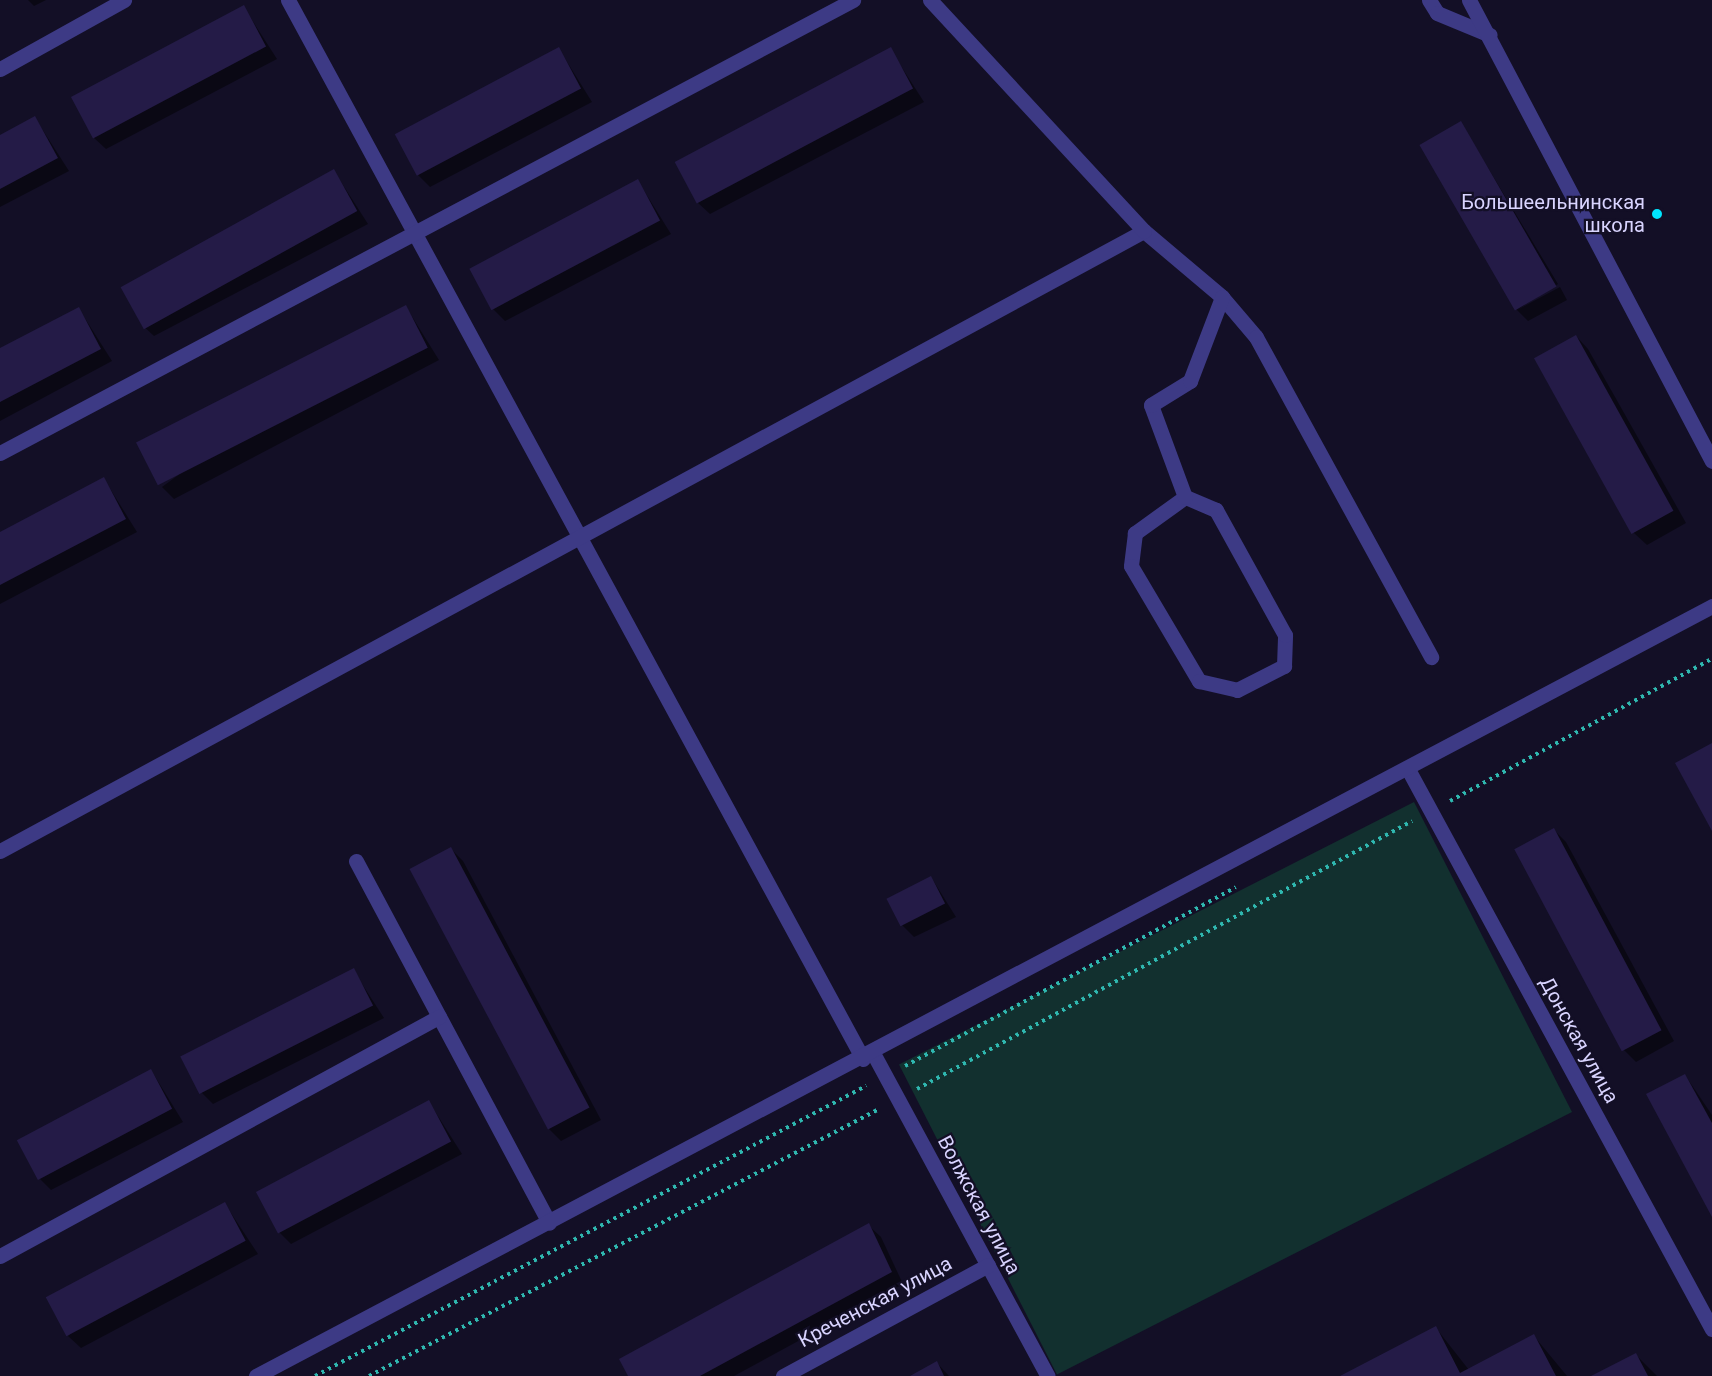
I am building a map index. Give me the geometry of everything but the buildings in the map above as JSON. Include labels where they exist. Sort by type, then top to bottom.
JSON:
[{"type":"street","points":[[0,69],[124,0]]},
{"type":"street","name":"Волжская улица","points":[[288,0],[413,234],[584,539],[868,1056],[885,1076],[1048,1376]]},
{"type":"street","points":[[0,453],[853,0]]},
{"type":"street","points":[[930,0],[1144,231],[1222,297],[1281,378],[1431,657]]},
{"type":"street","points":[[1430,0],[1437,13],[1490,35]]},
{"type":"street","points":[[1469,0],[1490,35],[1712,461]]},
{"type":"street","points":[[0,851],[584,539],[1144,231]]},
{"type":"street","points":[[1185,497],[1135,533],[1131,566],[1199,681],[1237,690],[1284,666],[1285,635],[1216,510],[1185,497],[1151,405],[1190,381],[1222,297]]},
{"type":"street","points":[[256,1376],[1408,771],[1712,606]]},
{"type":"street","name":"Донская улица","points":[[1408,771],[1712,1329]]},
{"type":"street","points":[[356,861],[549,1223]]},
{"type":"street","points":[[0,1256],[439,1017]]},
{"type":"street","name":"Креченская улица","points":[[783,1376],[988,1265]]},
{"type":"path","points":[[369,1376],[898,1100],[1712,659]]},
{"type":"path","points":[[315,1376],[885,1076],[1240,885]]},
{"type":"green space","points":[[1414,802],[1572,1112],[1057,1374],[899,1064]]},
{"type":"place","name":"Большеельнинская школа","points":[[1657,214]]}]
